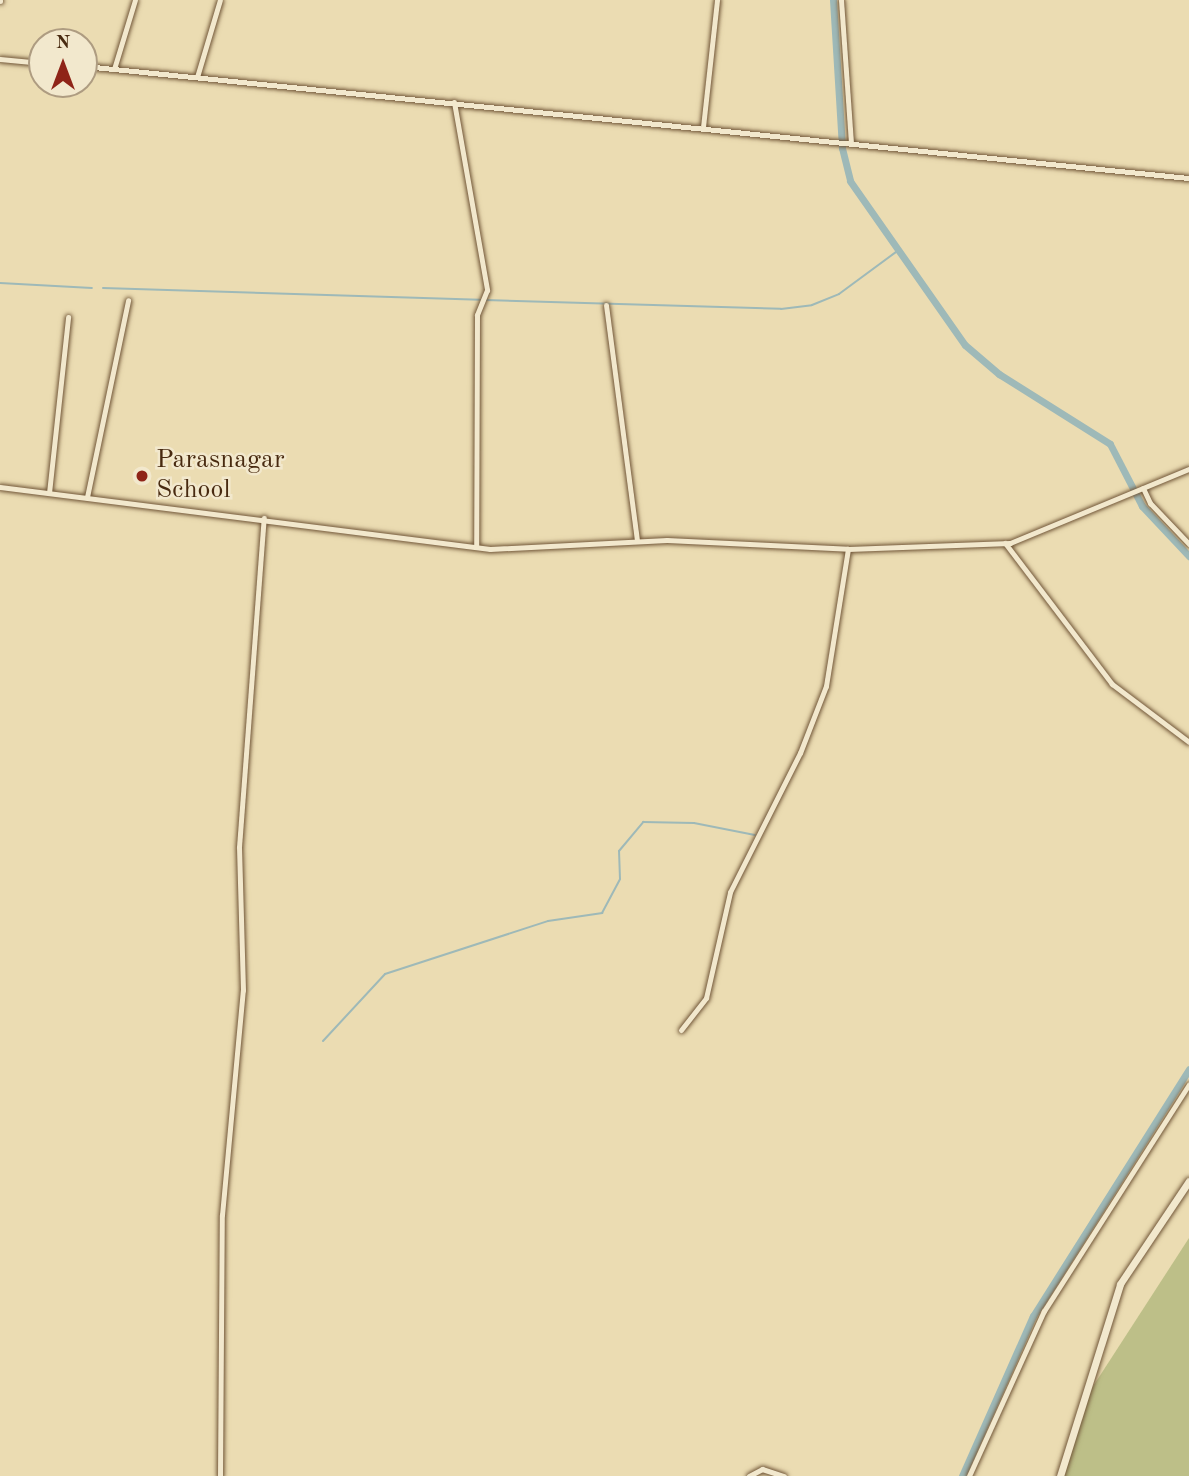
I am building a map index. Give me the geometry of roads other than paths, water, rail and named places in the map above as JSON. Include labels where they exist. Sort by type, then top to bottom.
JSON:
[{"type":"main road","points":[[1060,1476],[1120,1284],[1189,1181]]},
{"type":"street","points":[[114,69],[135,0]]},
{"type":"street","points":[[197,77],[220,0]]},
{"type":"street","points":[[703,127],[717,0]]},
{"type":"street","points":[[841,0],[850,143]]},
{"type":"street","points":[[0,59],[28,62]]},
{"type":"street","points":[[98,67],[1189,178]]},
{"type":"street","points":[[454,102],[487,290],[477,315],[476,547]]},
{"type":"street","points":[[87,497],[128,300]]},
{"type":"street","points":[[606,305],[637,541]]},
{"type":"street","points":[[49,493],[68,317]]},
{"type":"street","points":[[0,487],[264,518],[476,547],[637,541],[796,543],[848,549],[1005,543],[1189,469]]},
{"type":"street","points":[[1142,489],[1150,503],[1189,544]]},
{"type":"street","points":[[220,1476],[222,1215],[240,1064],[243,990],[239,847],[264,518]]},
{"type":"street","points":[[1005,543],[1112,684],[1189,742]]},
{"type":"street","points":[[681,1030],[706,998],[730,892],[785,785],[827,686],[848,549]]},
{"type":"street","points":[[969,1476],[1044,1311],[1189,1084]]},
{"type":"street","points":[[749,1476],[762,1469],[784,1476]]},
{"type":"waterway","points":[[833,0],[842,148],[850,181],[965,345],[999,374],[1110,444],[1142,506],[1189,556]]},
{"type":"waterway","points":[[485,300],[781,309],[812,305],[839,294],[896,252]]},
{"type":"waterway","points":[[0,283],[92,288]]},
{"type":"waterway","points":[[103,288],[480,300]]},
{"type":"waterway","points":[[323,1041],[385,974],[548,921],[602,913],[620,879],[619,851],[643,822],[694,823],[755,835]]},
{"type":"waterway","points":[[962,1476],[1033,1316],[1189,1069]]},
{"type":"place","name":"Parasnagar School","points":[[142,476]]}]
